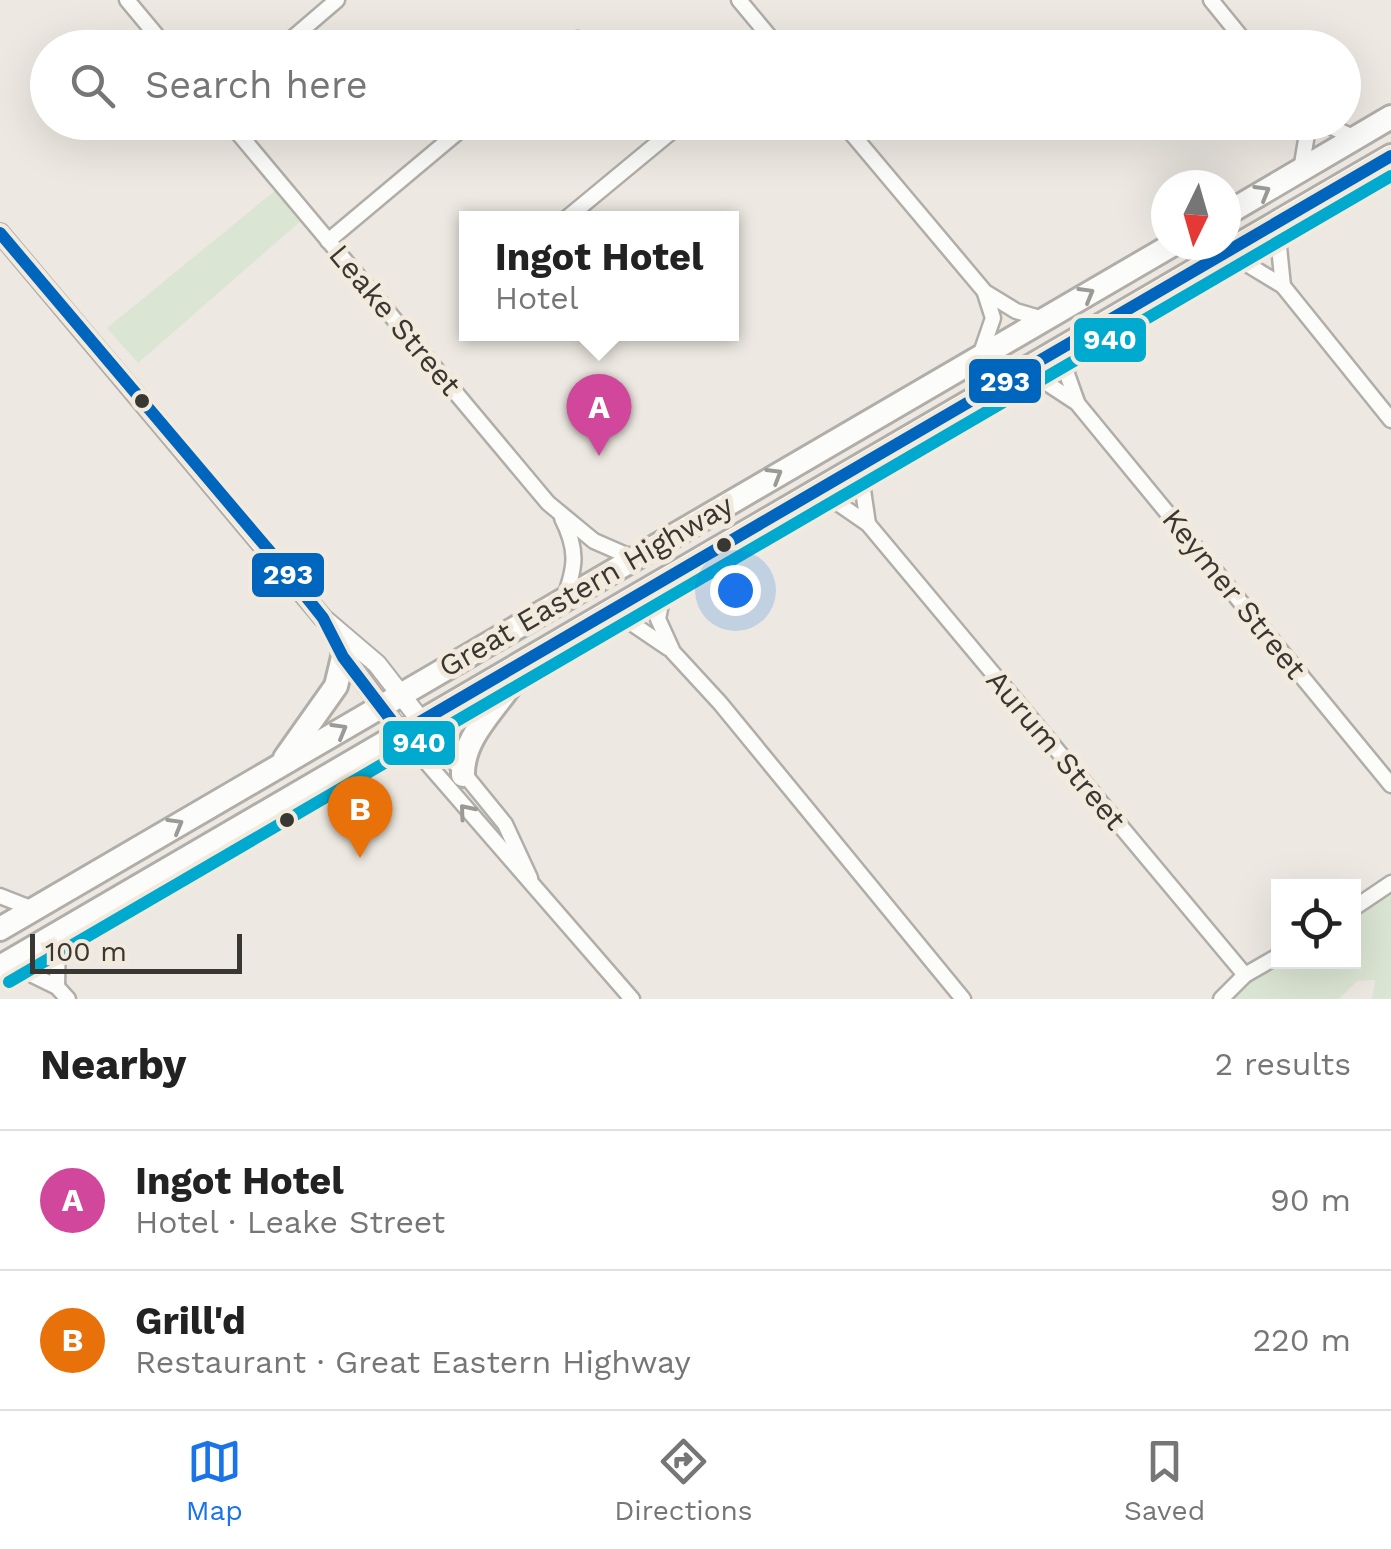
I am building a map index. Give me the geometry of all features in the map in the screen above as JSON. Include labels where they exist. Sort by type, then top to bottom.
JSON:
[{"type":"highway","points":[[1361,134],[1391,117]]},
{"type":"highway","points":[[1241,205],[1352,140]]},
{"type":"highway","name":"Great Eastern Highway","points":[[1241,244],[1391,156]]},
{"type":"highway","name":"Great Eastern Highway","points":[[0,928],[1151,257]]},
{"type":"highway","name":"Great Eastern Highway","points":[[4,965],[1213,260]]},
{"type":"highway","points":[[280,765],[336,686],[343,656]]},
{"type":"highway","points":[[463,775],[462,754],[515,683],[524,662]]},
{"type":"street","points":[[127,0],[152,30]]},
{"type":"street","points":[[301,30],[337,0]]},
{"type":"street","points":[[739,0],[763,30]]},
{"type":"street","points":[[1210,0],[1235,30]]},
{"type":"street","name":"Leake Street","points":[[245,140],[561,517],[576,546],[576,567],[564,599]]},
{"type":"street","points":[[328,241],[449,140]]},
{"type":"street","points":[[575,211],[661,140]]},
{"type":"street","points":[[857,140],[985,292],[1016,311],[1043,319]]},
{"type":"street","points":[[1301,170],[1306,140]]},
{"type":"street","points":[[1283,286],[1279,247],[1286,217]]},
{"type":"street","points":[[0,233],[323,618],[377,664],[401,733],[632,999]]},
{"type":"street","points":[[1240,260],[1283,286],[1391,420]]},
{"type":"street","points":[[980,355],[992,318],[985,292]]},
{"type":"street","name":"Keymer Street","points":[[1068,344],[1067,374],[1077,403]]},
{"type":"street","name":"Keymer Street","points":[[1014,376],[1042,380],[1077,403],[1391,785]]},
{"type":"street","points":[[867,462],[863,490],[868,524]]},
{"type":"street","name":"Aurum Street","points":[[810,496],[839,504],[868,524],[1245,976]]},
{"type":"street","name":"Leake Street","points":[[561,517],[594,541],[633,558]]},
{"type":"street","points":[[666,579],[658,619],[672,652]]},
{"type":"street","points":[[612,610],[672,652],[720,703],[962,999]]},
{"type":"street","points":[[323,618],[343,656],[390,700],[422,722],[505,824],[532,884]]},
{"type":"street","points":[[1361,903],[1391,883]]},
{"type":"street","points":[[0,896],[33,910]]},
{"type":"street","points":[[57,986],[58,934]]},
{"type":"street","points":[[1221,999],[1245,976],[1271,960]]},
{"type":"street","points":[[4,965],[57,986],[68,999]]},
{"type":"green space","points":[[277,189],[302,220],[138,363],[107,328]]},
{"type":"green space","points":[[1391,883],[1391,999],[1372,999],[1375,980],[1357,981],[1339,999],[1221,999],[1252,975],[1271,967],[1361,969],[1361,903]]},
{"type":"transit line","name":"293","points":[[0,233],[272,554],[323,618],[343,657],[401,733],[1391,156]]},
{"type":"transit line","name":"940","points":[[9,982],[1391,176]]},
{"type":"place","name":"Ingot Hotel","points":[[599,456]]},
{"type":"place","name":"Grill'd","points":[[360,858]]}]
